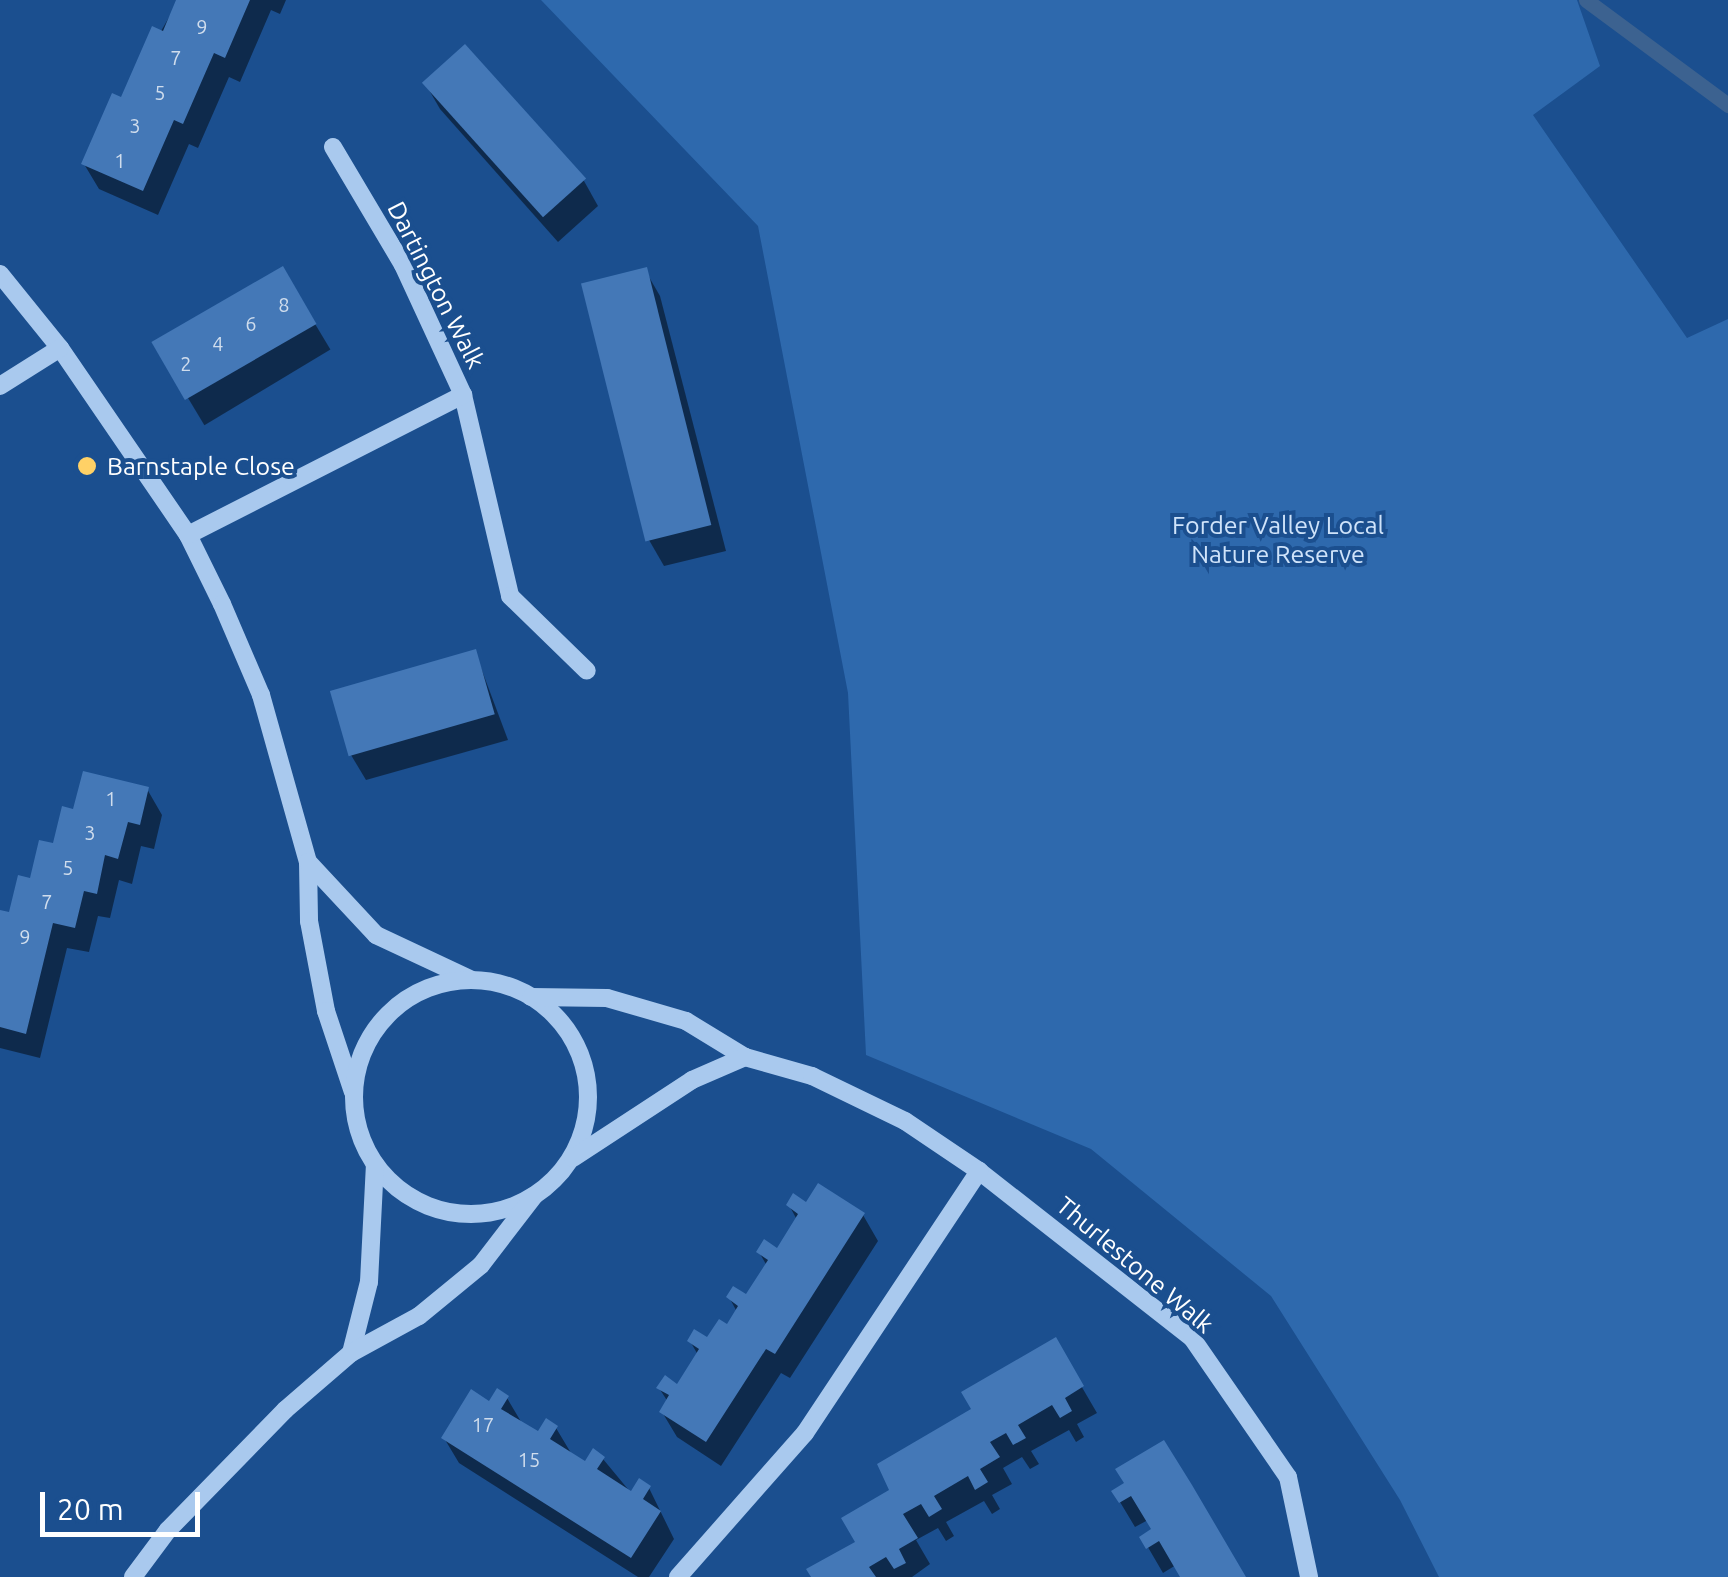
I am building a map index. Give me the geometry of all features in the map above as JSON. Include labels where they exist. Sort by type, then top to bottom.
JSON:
[{"type":"street","name":"Dartington Walk","points":[[332,147],[404,265],[463,395],[510,596],[587,672]]},
{"type":"street","points":[[0,274],[60,348],[188,535],[261,694],[308,862],[309,920],[326,1011],[353,1092],[362,1142],[375,1164],[413,1198],[448,1211],[487,1213],[534,1195]]},
{"type":"street","points":[[0,386],[60,348]]},
{"type":"street","name":"Dartington Walk","points":[[188,535],[463,395]]},
{"type":"street","points":[[308,862],[376,935],[471,979],[532,997],[566,1028],[585,1070],[587,1116],[570,1160]]},
{"type":"street","points":[[353,1092],[367,1043],[390,1013],[421,991],[471,979]]},
{"type":"street","name":"Thurlestone Walk","points":[[532,997],[608,998],[686,1022],[745,1057],[812,1076],[905,1121],[979,1171],[1192,1338],[1288,1477],[1309,1577]]},
{"type":"street","points":[[133,1577],[168,1530],[351,1353],[418,1316],[481,1265],[534,1195],[570,1160],[692,1080],[745,1057]]},
{"type":"street","points":[[351,1353],[369,1282],[375,1164]]},
{"type":"street","points":[[678,1577],[805,1433],[979,1171]]},
{"type":"green space","name":"Forder Valley Local Nature Reserve","points":[[541,0],[1577,0],[1600,66],[1533,115],[1687,338],[1728,319],[1728,1577],[1439,1577],[1400,1500],[1271,1296],[1091,1149],[866,1055],[848,693],[758,226]]},
{"type":"building","points":[[176,0],[250,0],[225,58],[214,53],[183,124],[174,120],[143,191],[81,164],[112,93],[121,97],[152,26],[163,31]]},
{"type":"building","points":[[465,44],[586,179],[543,217],[422,83]]},
{"type":"building","points":[[283,266],[316,324],[185,400],[151,342]]},
{"type":"building","points":[[647,267],[711,525],[645,542],[581,283]]},
{"type":"building","points":[[476,649],[495,714],[349,756],[330,691]]},
{"type":"building","points":[[83,771],[149,787],[140,825],[128,822],[118,859],[105,855],[97,894],[84,891],[75,928],[53,923],[26,1034],[0,1027],[0,910],[9,912],[18,875],[30,878],[39,840],[53,843],[62,806],[73,809]]},
{"type":"building","points":[[818,1183],[865,1213],[775,1354],[766,1349],[706,1442],[659,1412],[669,1395],[656,1388],[665,1375],[677,1384],[699,1349],[687,1341],[694,1329],[707,1337],[719,1319],[727,1324],[738,1306],[726,1297],[733,1286],[746,1294],[768,1260],[756,1252],[764,1239],[777,1248],[798,1214],[786,1205],[793,1193],[806,1202]]},
{"type":"building","points":[[1056,1337],[1084,1386],[1065,1398],[1072,1411],[1060,1418],[1052,1405],[1018,1425],[1026,1438],[1013,1445],[1006,1433],[990,1442],[1000,1457],[980,1469],[988,1482],[975,1490],[968,1476],[934,1496],[942,1509],[929,1517],[921,1504],[903,1514],[918,1538],[899,1549],[906,1563],[894,1569],[886,1557],[869,1567],[876,1577],[811,1577],[806,1569],[855,1542],[841,1518],[889,1490],[877,1464],[971,1409],[961,1392]]},
{"type":"building","points":[[497,1388],[509,1396],[501,1409],[538,1431],[546,1418],[558,1426],[550,1439],[585,1461],[593,1448],[605,1457],[597,1469],[631,1491],[639,1478],[651,1486],[643,1499],[661,1511],[631,1558],[441,1438],[471,1389],[489,1401]]},
{"type":"building","points":[[1164,1440],[1246,1577],[1180,1577],[1159,1541],[1146,1549],[1139,1537],[1151,1529],[1131,1496],[1119,1503],[1111,1491],[1124,1483],[1115,1469]]},
{"type":"waterway","points":[[1586,0],[1728,105]]},
{"type":"place","name":"Barnstaple Close","points":[[87,466]]}]
